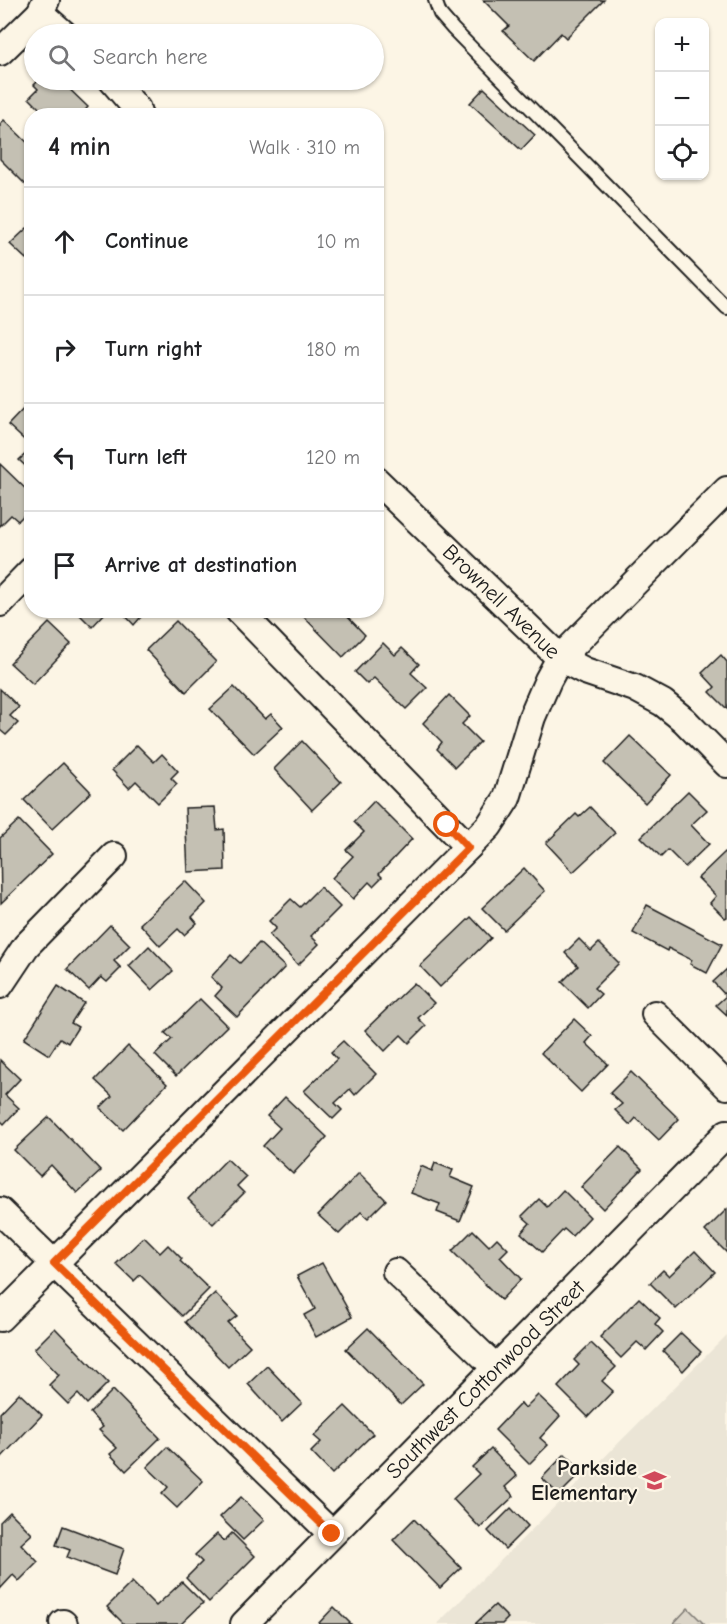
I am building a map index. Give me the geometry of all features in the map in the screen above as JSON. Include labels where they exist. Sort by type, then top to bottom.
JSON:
[{"type":"street","points":[[26,24],[43,6],[56,24]]},
{"type":"street","points":[[0,52],[24,26]]},
{"type":"street","points":[[121,90],[136,108]]},
{"type":"street","name":"Brownell Avenue","points":[[384,488],[561,658],[585,671],[635,688],[663,702],[727,764]]},
{"type":"street","points":[[0,1318],[489,826],[507,798],[532,717],[561,658],[727,490]]},
{"type":"street","points":[[0,603],[24,578]]},
{"type":"street","points":[[246,618],[468,848]]},
{"type":"street","points":[[0,985],[26,946],[114,856]]},
{"type":"street","points":[[655,1014],[727,1086]]},
{"type":"street","name":"Southwest Cottonwood Street","points":[[244,1624],[727,1133]]},
{"type":"street","points":[[0,1211],[332,1534]]},
{"type":"street","points":[[396,1272],[431,1303],[496,1368]]},
{"type":"lane","points":[[435,0],[440,14],[453,29],[727,308]]},
{"type":"shaded area","name":"Parkside Elementary","points":[[727,1335],[727,1624],[437,1624]]},
{"type":"shaded area","points":[[688,1608],[704,1624],[673,1624]]},
{"type":"building","points":[[483,0],[604,0],[566,38],[561,33],[534,61],[503,31],[509,26]]},
{"type":"building","points":[[484,88],[535,135],[521,150],[470,103]]},
{"type":"building","points":[[37,90],[70,90],[88,107],[39,108],[29,98]]},
{"type":"building","points":[[4,120],[24,139],[24,183],[0,159],[0,124]]},
{"type":"building","points":[[24,231],[24,257],[10,244]]},
{"type":"building","points":[[24,408],[24,440],[8,425]]},
{"type":"building","points":[[24,455],[24,465],[19,460]]},
{"type":"building","points":[[0,464],[24,487],[24,515],[18,521],[11,515],[0,526]]},
{"type":"building","points":[[83,618],[100,618],[92,627]]},
{"type":"building","points":[[127,618],[140,618],[134,625]]},
{"type":"building","points":[[305,618],[349,618],[365,635],[343,657]]},
{"type":"building","points":[[176,621],[216,662],[186,692],[146,650]]},
{"type":"building","points":[[49,623],[71,644],[33,684],[10,663]]},
{"type":"building","points":[[383,643],[395,655],[402,648],[419,664],[411,673],[427,688],[406,709],[374,678],[367,684],[355,672]]},
{"type":"building","points":[[721,655],[727,662],[727,709],[710,692],[715,687],[702,673]]},
{"type":"building","points":[[234,687],[265,719],[271,714],[283,727],[254,754],[210,709]]},
{"type":"building","points":[[0,689],[19,707],[10,716],[18,723],[6,735],[0,730]]},
{"type":"building","points":[[449,695],[470,716],[462,724],[480,742],[455,767],[437,749],[442,742],[423,723]]},
{"type":"building","points":[[630,736],[671,775],[645,803],[604,763]]},
{"type":"building","points":[[302,741],[341,782],[312,810],[274,769]]},
{"type":"building","points":[[137,745],[154,762],[162,754],[178,771],[171,778],[177,784],[158,803],[136,781],[129,788],[112,770]]},
{"type":"building","points":[[63,763],[91,792],[52,829],[24,800]]},
{"type":"building","points":[[688,791],[707,810],[691,825],[709,844],[685,867],[668,850],[661,857],[641,837]]},
{"type":"building","points":[[374,801],[412,839],[379,874],[382,877],[373,886],[369,882],[353,899],[332,878],[353,856],[346,850],[364,832],[354,822]]},
{"type":"building","points":[[215,807],[217,830],[224,829],[225,870],[188,872],[185,808]]},
{"type":"building","points":[[590,807],[615,833],[573,872],[546,843],[576,814],[579,817]]},
{"type":"building","points":[[19,820],[52,854],[1,903],[0,838]]},
{"type":"building","points":[[725,852],[727,854],[727,917],[725,918],[710,903],[716,896],[698,878]]},
{"type":"building","points":[[524,868],[545,891],[504,930],[482,908]]},
{"type":"building","points":[[185,881],[206,903],[192,917],[197,923],[184,935],[178,929],[160,946],[140,924]]},
{"type":"building","points":[[320,887],[340,907],[311,936],[319,944],[298,965],[269,935],[276,928],[269,921],[291,899],[300,907]]},
{"type":"building","points":[[647,905],[722,944],[707,973],[690,964],[692,960],[668,948],[667,951],[633,933]]},
{"type":"building","points":[[471,917],[491,938],[440,987],[420,966]]},
{"type":"building","points":[[110,925],[130,945],[114,961],[121,968],[107,982],[101,977],[89,990],[67,969]]},
{"type":"building","points":[[579,939],[591,951],[599,943],[619,963],[594,988],[601,994],[588,1008],[562,982],[578,966],[565,953]]},
{"type":"building","points":[[259,943],[285,967],[237,1017],[215,996],[222,988],[211,977],[231,955],[240,963]]},
{"type":"building","points":[[149,946],[173,971],[152,990],[129,966]]},
{"type":"building","points":[[727,969],[727,1015],[716,1005],[726,996],[713,982]]},
{"type":"building","points":[[414,983],[434,1003],[418,1018],[426,1026],[409,1043],[401,1035],[385,1051],[365,1030]]},
{"type":"building","points":[[58,986],[84,1003],[71,1023],[78,1027],[68,1043],[60,1038],[49,1055],[24,1039]]},
{"type":"building","points":[[200,999],[227,1026],[176,1076],[155,1055],[172,1039],[165,1033]]},
{"type":"building","points":[[574,1019],[592,1036],[586,1043],[608,1064],[581,1092],[541,1053]]},
{"type":"building","points":[[343,1041],[376,1074],[355,1095],[350,1089],[335,1103],[342,1110],[333,1119],[304,1091],[337,1059],[331,1052]]},
{"type":"building","points":[[128,1046],[167,1084],[123,1130],[100,1108],[112,1096],[95,1080]]},
{"type":"building","points":[[0,1060],[20,1079],[5,1095],[19,1108],[4,1124],[0,1120]]},
{"type":"building","points":[[631,1072],[679,1119],[659,1140],[636,1118],[630,1125],[615,1110],[622,1104],[610,1093]]},
{"type":"building","points":[[285,1097],[327,1137],[293,1174],[263,1146],[280,1128],[267,1116]]},
{"type":"building","points":[[49,1117],[101,1171],[77,1193],[51,1165],[40,1176],[14,1150]]},
{"type":"building","points":[[620,1147],[642,1169],[603,1209],[581,1187]]},
{"type":"building","points":[[227,1159],[246,1177],[237,1186],[244,1193],[213,1224],[188,1199]]},
{"type":"building","points":[[435,1163],[453,1170],[450,1177],[474,1187],[460,1221],[437,1212],[440,1204],[411,1193],[421,1166],[432,1171]]},
{"type":"building","points":[[359,1173],[386,1200],[368,1218],[361,1212],[339,1234],[318,1215]]},
{"type":"building","points":[[563,1190],[590,1217],[572,1236],[564,1229],[542,1252],[521,1233],[530,1223],[522,1216],[539,1199],[547,1207]]},
{"type":"building","points":[[727,1209],[727,1253],[705,1231]]},
{"type":"building","points":[[473,1230],[489,1246],[497,1238],[508,1249],[500,1257],[521,1279],[501,1300],[452,1251]]},
{"type":"building","points":[[144,1237],[160,1253],[168,1245],[182,1259],[180,1261],[209,1289],[182,1316],[140,1275],[134,1281],[116,1264]]},
{"type":"building","points":[[695,1251],[715,1272],[676,1309],[650,1283],[663,1270],[669,1276]]},
{"type":"building","points":[[322,1263],[352,1317],[316,1337],[304,1315],[315,1309],[297,1276]]},
{"type":"building","points":[[215,1293],[237,1316],[228,1323],[250,1346],[228,1367],[185,1322]]},
{"type":"building","points":[[639,1298],[660,1318],[655,1324],[663,1332],[646,1350],[637,1342],[621,1358],[600,1337]]},
{"type":"building","points":[[55,1328],[108,1383],[87,1404],[78,1394],[68,1404],[49,1385],[59,1375],[34,1349]]},
{"type":"building","points":[[368,1328],[423,1384],[401,1405],[346,1349]]},
{"type":"building","points":[[681,1333],[701,1352],[683,1371],[663,1351]]},
{"type":"building","points":[[591,1343],[616,1367],[602,1381],[613,1391],[588,1417],[558,1387],[579,1365],[574,1360]]},
{"type":"building","points":[[267,1366],[302,1403],[282,1422],[248,1384]]},
{"type":"building","points":[[113,1390],[160,1438],[126,1471],[110,1454],[117,1448],[99,1430],[103,1427],[90,1413]]},
{"type":"building","points":[[19,1393],[42,1415],[0,1459],[0,1413]]},
{"type":"building","points":[[538,1395],[560,1416],[540,1438],[548,1445],[529,1464],[495,1430],[521,1403],[525,1408]]},
{"type":"building","points":[[345,1406],[373,1434],[332,1474],[311,1452],[321,1442],[314,1436]]},
{"type":"building","points":[[167,1447],[203,1481],[177,1508],[162,1494],[168,1487],[147,1467]]},
{"type":"building","points":[[491,1449],[517,1476],[505,1487],[514,1496],[480,1528],[453,1499],[479,1474],[472,1467]]},
{"type":"building","points":[[565,1454],[583,1471],[559,1495],[542,1478]]},
{"type":"building","points":[[241,1497],[264,1520],[243,1540],[220,1517]]},
{"type":"building","points":[[511,1508],[528,1526],[505,1549],[488,1531]]},
{"type":"building","points":[[10,1512],[32,1534],[21,1544],[38,1562],[19,1581],[13,1575],[0,1589],[0,1522]]},
{"type":"building","points":[[414,1519],[461,1568],[440,1588],[393,1540]]},
{"type":"building","points":[[63,1526],[124,1549],[115,1575],[67,1557],[70,1550],[56,1545]]},
{"type":"building","points":[[232,1533],[255,1556],[209,1602],[186,1578],[202,1562],[195,1555],[217,1534],[224,1541]]},
{"type":"building","points":[[132,1582],[156,1606],[182,1582],[203,1603],[181,1624],[124,1624],[107,1607]]},
{"type":"building","points":[[495,1605],[508,1618],[502,1624],[475,1624]]},
{"type":"building","points":[[334,1607],[351,1624],[318,1624]]},
{"type":"place","name":"Parkside Elementary","points":[[655,1480]]},
{"type":"route","points":[[332,1534],[54,1263],[468,848],[447,825]]}]
